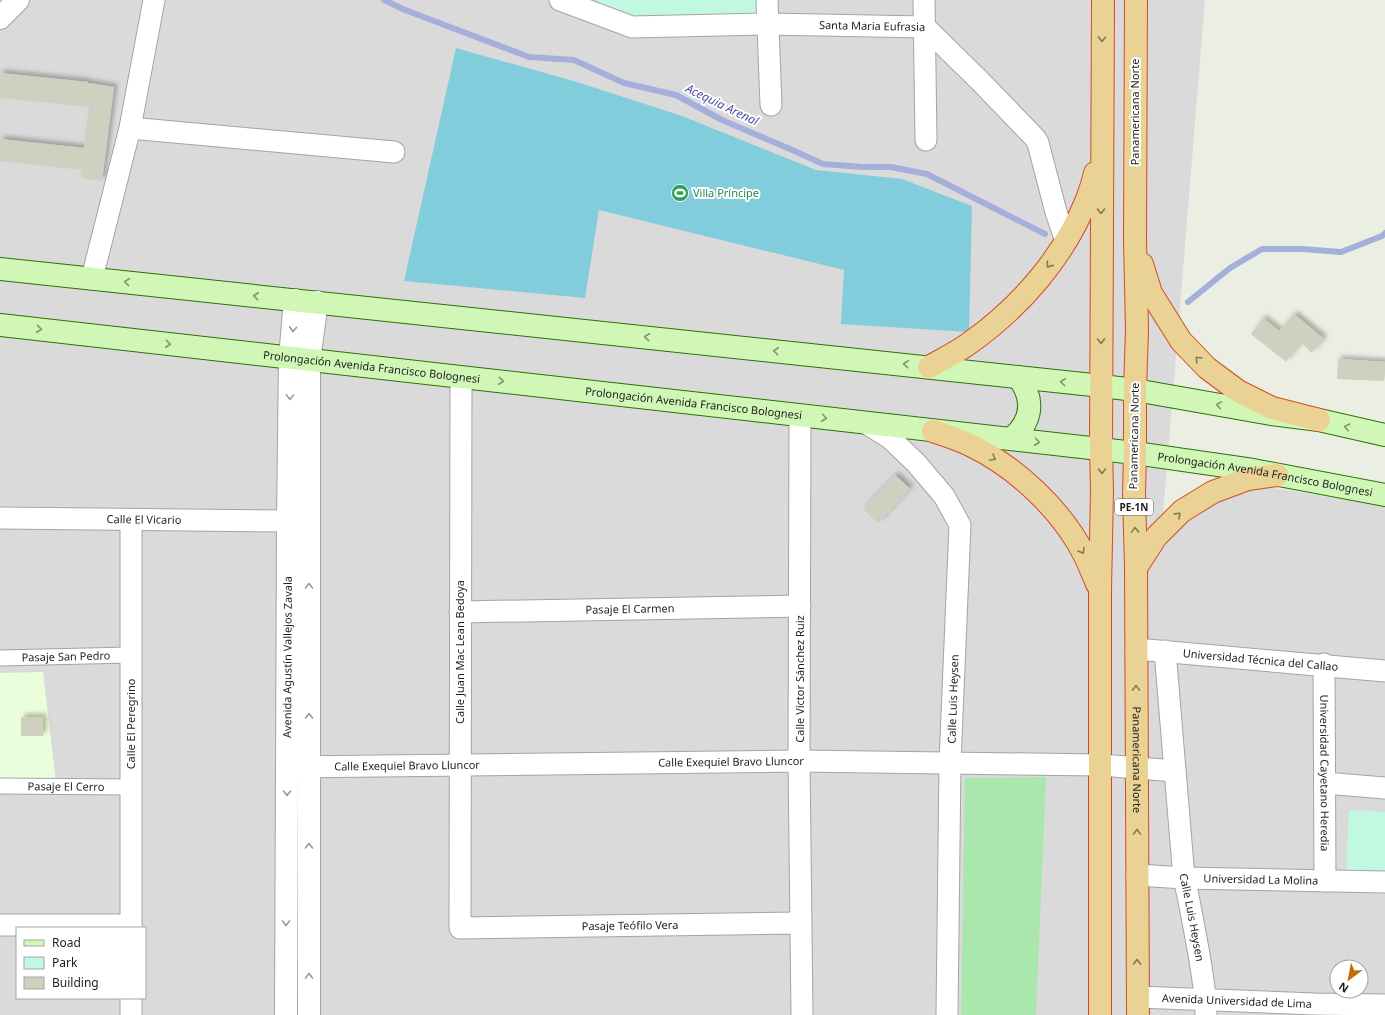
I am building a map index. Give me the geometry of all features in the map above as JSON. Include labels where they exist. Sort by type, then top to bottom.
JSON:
[{"type":"highway","name":"PE-1N","points":[[1100,1015],[1100,591],[1102,490],[1101,155],[1103,0]]},
{"type":"highway","name":"Panamericana Norte","points":[[1136,0],[1135,240],[1137,330],[1134,493],[1136,568],[1138,1006]]},
{"type":"highway","points":[[929,367],[970,343],[1007,314],[1039,280],[1066,241],[1087,199],[1101,155]]},
{"type":"highway","points":[[1135,240],[1151,293],[1181,341],[1207,368],[1238,391],[1272,408],[1319,420]]},
{"type":"highway","points":[[933,431],[970,445],[1005,465],[1036,490],[1063,521],[1084,555],[1100,591]]},
{"type":"highway","points":[[1136,568],[1156,537],[1182,511],[1213,492],[1248,479],[1277,475]]},
{"type":"main road","points":[[0,269],[1102,386],[1135,390],[1271,414],[1319,420],[1385,435]]},
{"type":"main road","name":"Prolongación Avenida Francisco Bolognesi","points":[[0,325],[1135,453],[1277,475],[1385,495]]},
{"type":"main road","points":[[1011,439],[1025,424],[1028,414],[1028,394],[1018,377]]},
{"type":"street","points":[[0,18],[18,0]]},
{"type":"street","points":[[92,278],[130,128],[154,0]]},
{"type":"street","points":[[767,0],[771,105]]},
{"type":"street","points":[[924,0],[926,140]]},
{"type":"street","name":"Santa Maria Eufrasia","points":[[565,1],[632,27],[767,24],[925,27],[1035,138],[1038,143],[1056,212],[1066,241]]},
{"type":"street","points":[[130,128],[394,152]]},
{"type":"street","name":"Avenida Agustín Vallejos Zavala","points":[[295,300],[300,359],[309,766],[309,1015]]},
{"type":"street","name":"Avenida Agustín Vallejos Zavala","points":[[286,1015],[288,521],[300,359],[317,302]]},
{"type":"street","name":"Calle Juan Mac Lean Bedoya","points":[[460,928],[459,764],[461,377]]},
{"type":"street","name":"Calle Víctor Sánchez Ruiz","points":[[800,415],[799,761],[802,1015]]},
{"type":"street","name":"Calle Luis Heysen","points":[[866,423],[890,438],[916,463],[944,496],[960,524],[950,762],[947,1015]]},
{"type":"street","name":"Calle El Vicario","points":[[0,518],[288,521]]},
{"type":"street","name":"Calle El Peregrino","points":[[131,520],[131,926]]},
{"type":"street","name":"Pasaje El Carmen","points":[[460,612],[800,606]]},
{"type":"street","name":"Universidad Técnica del Callao","points":[[1136,649],[1324,664],[1385,671]]},
{"type":"street","name":"Calle Luis Heysen","points":[[1165,651],[1184,878],[1190,903],[1206,1008]]},
{"type":"street","name":"Pasaje San Pedro","points":[[0,658],[131,655]]},
{"type":"street","name":"Universidad Cayetano Heredia","points":[[1324,664],[1325,881]]},
{"type":"street","name":"Calle Exequiel Bravo Lluncor","points":[[287,767],[799,761],[1101,765],[1175,771]]},
{"type":"street","points":[[1325,783],[1385,788]]},
{"type":"street","name":"Pasaje El Cerro","points":[[0,786],[131,787]]},
{"type":"street","name":"Universidad La Molina","points":[[1137,875],[1184,878],[1385,882]]},
{"type":"street","name":"Pasaje Teófilo Vera","points":[[460,928],[801,923]]},
{"type":"street","points":[[0,925],[131,926]]},
{"type":"street","points":[[131,999],[132,1015]]},
{"type":"street","name":"Avenida Universidad de Lima","points":[[1138,1006],[1314,1010],[1385,1005]]},
{"type":"shaded area","points":[[0,0],[1205,0],[1160,552],[1194,512],[1260,486],[1385,506],[1385,1015],[0,1015]]},
{"type":"shaded area","name":"Villa Príncipe","points":[[456,48],[577,82],[682,116],[816,170],[902,179],[972,206],[969,332],[841,324],[844,270],[599,210],[585,298],[404,281]]},
{"type":"shaded area","points":[[43,672],[56,782],[0,781],[0,673]]},
{"type":"green space","points":[[597,0],[758,0],[758,20],[639,20],[598,4]]},
{"type":"green space","points":[[1046,777],[1036,1015],[961,1015],[965,778]]},
{"type":"green space","points":[[1349,810],[1385,812],[1385,871],[1346,870]]},
{"type":"building","points":[[0,73],[88,82],[114,87],[102,181],[81,178],[82,170],[0,161],[0,139],[84,148],[89,107],[0,98]]},
{"type":"building","points":[[1294,314],[1324,339],[1312,353],[1301,343],[1286,362],[1251,334],[1263,318],[1279,331]]},
{"type":"building","points":[[1338,359],[1385,362],[1384,381],[1337,379]]},
{"type":"building","points":[[895,475],[910,489],[878,523],[863,509]]},
{"type":"building","points":[[21,717],[43,717],[43,736],[21,736]]},
{"type":"waterway","name":"Acequia Arenal","points":[[384,0],[405,10],[529,57],[574,60],[624,83],[676,95],[722,120],[823,164],[863,167],[891,167],[927,174],[1045,234]]},
{"type":"waterway","name":"Acequia Arenal","points":[[1188,302],[1230,268],[1262,249],[1302,249],[1341,252],[1382,236],[1385,233]]},
{"type":"place","name":"Villa Príncipe","points":[[680,193]]}]
